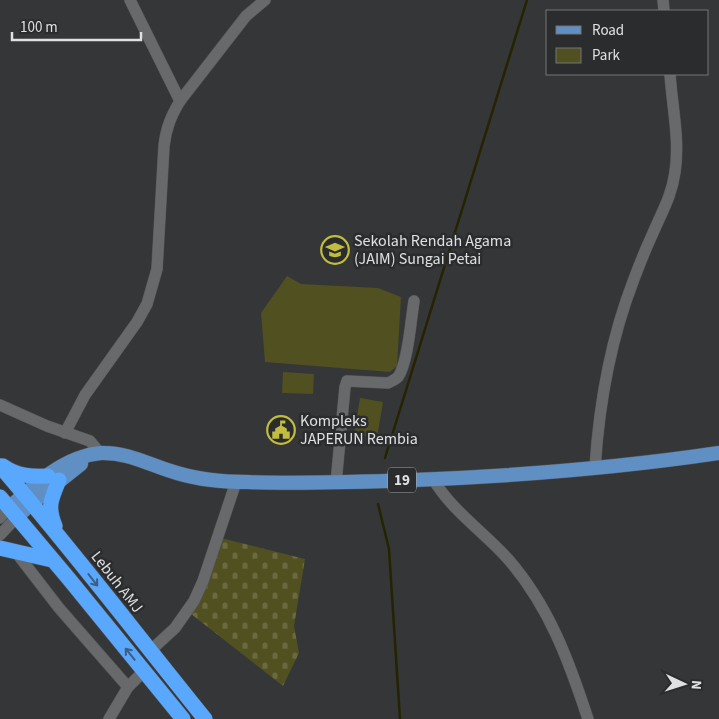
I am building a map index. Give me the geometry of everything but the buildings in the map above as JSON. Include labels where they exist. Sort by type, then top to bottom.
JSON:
[{"type":"highway","points":[[0,465],[17,474],[54,478],[50,512],[54,526],[63,542]]},
{"type":"highway","name":"Lebuh AMJ","points":[[0,465],[206,719]]},
{"type":"highway","points":[[6,510],[52,560],[183,719]]},
{"type":"highway","points":[[7,550],[52,560]]},
{"type":"main road","name":"19","points":[[6,510],[28,498],[54,478],[71,460],[94,455],[117,454],[132,456],[180,474],[236,482],[336,483],[521,475],[634,465],[719,453]]},
{"type":"street","points":[[130,0],[180,101]]},
{"type":"street","points":[[65,433],[85,395],[137,322],[147,304],[157,269],[166,129],[172,114],[246,16],[265,0]]},
{"type":"street","points":[[595,468],[602,404],[620,322],[633,280],[653,231],[668,202],[675,175],[677,142],[670,75]]},
{"type":"street","points":[[336,483],[347,381],[388,383],[394,381],[399,376],[403,364],[414,301]]},
{"type":"street","points":[[0,406],[20,416],[90,442],[94,455]]},
{"type":"street","points":[[433,479],[446,499],[495,544],[545,610],[563,648],[588,719]]},
{"type":"street","points":[[150,651],[175,628],[194,601],[203,581],[236,482]]},
{"type":"street","points":[[0,535],[6,510]]},
{"type":"street","points":[[7,550],[128,687]]},
{"type":"street","points":[[108,719],[128,687],[144,671]]},
{"type":"green space","points":[[287,276],[301,284],[378,288],[401,297],[397,366],[390,372],[265,362],[261,313]]},
{"type":"green space","points":[[283,372],[314,374],[313,394],[282,393]]},
{"type":"green space","points":[[360,398],[383,402],[377,438],[354,435]]},
{"type":"green space","points":[[221,538],[305,559],[294,626],[299,653],[283,686],[191,614]]},
{"type":"waterway","points":[[385,458],[527,0]]},
{"type":"waterway","points":[[378,504],[389,549],[400,719]]},
{"type":"place","name":"Sekolah Rendah Agama (JAIM) Sungai Petai","points":[[335,250]]},
{"type":"place","name":"Kompleks JAPERUN Rembia","points":[[281,430]]}]
